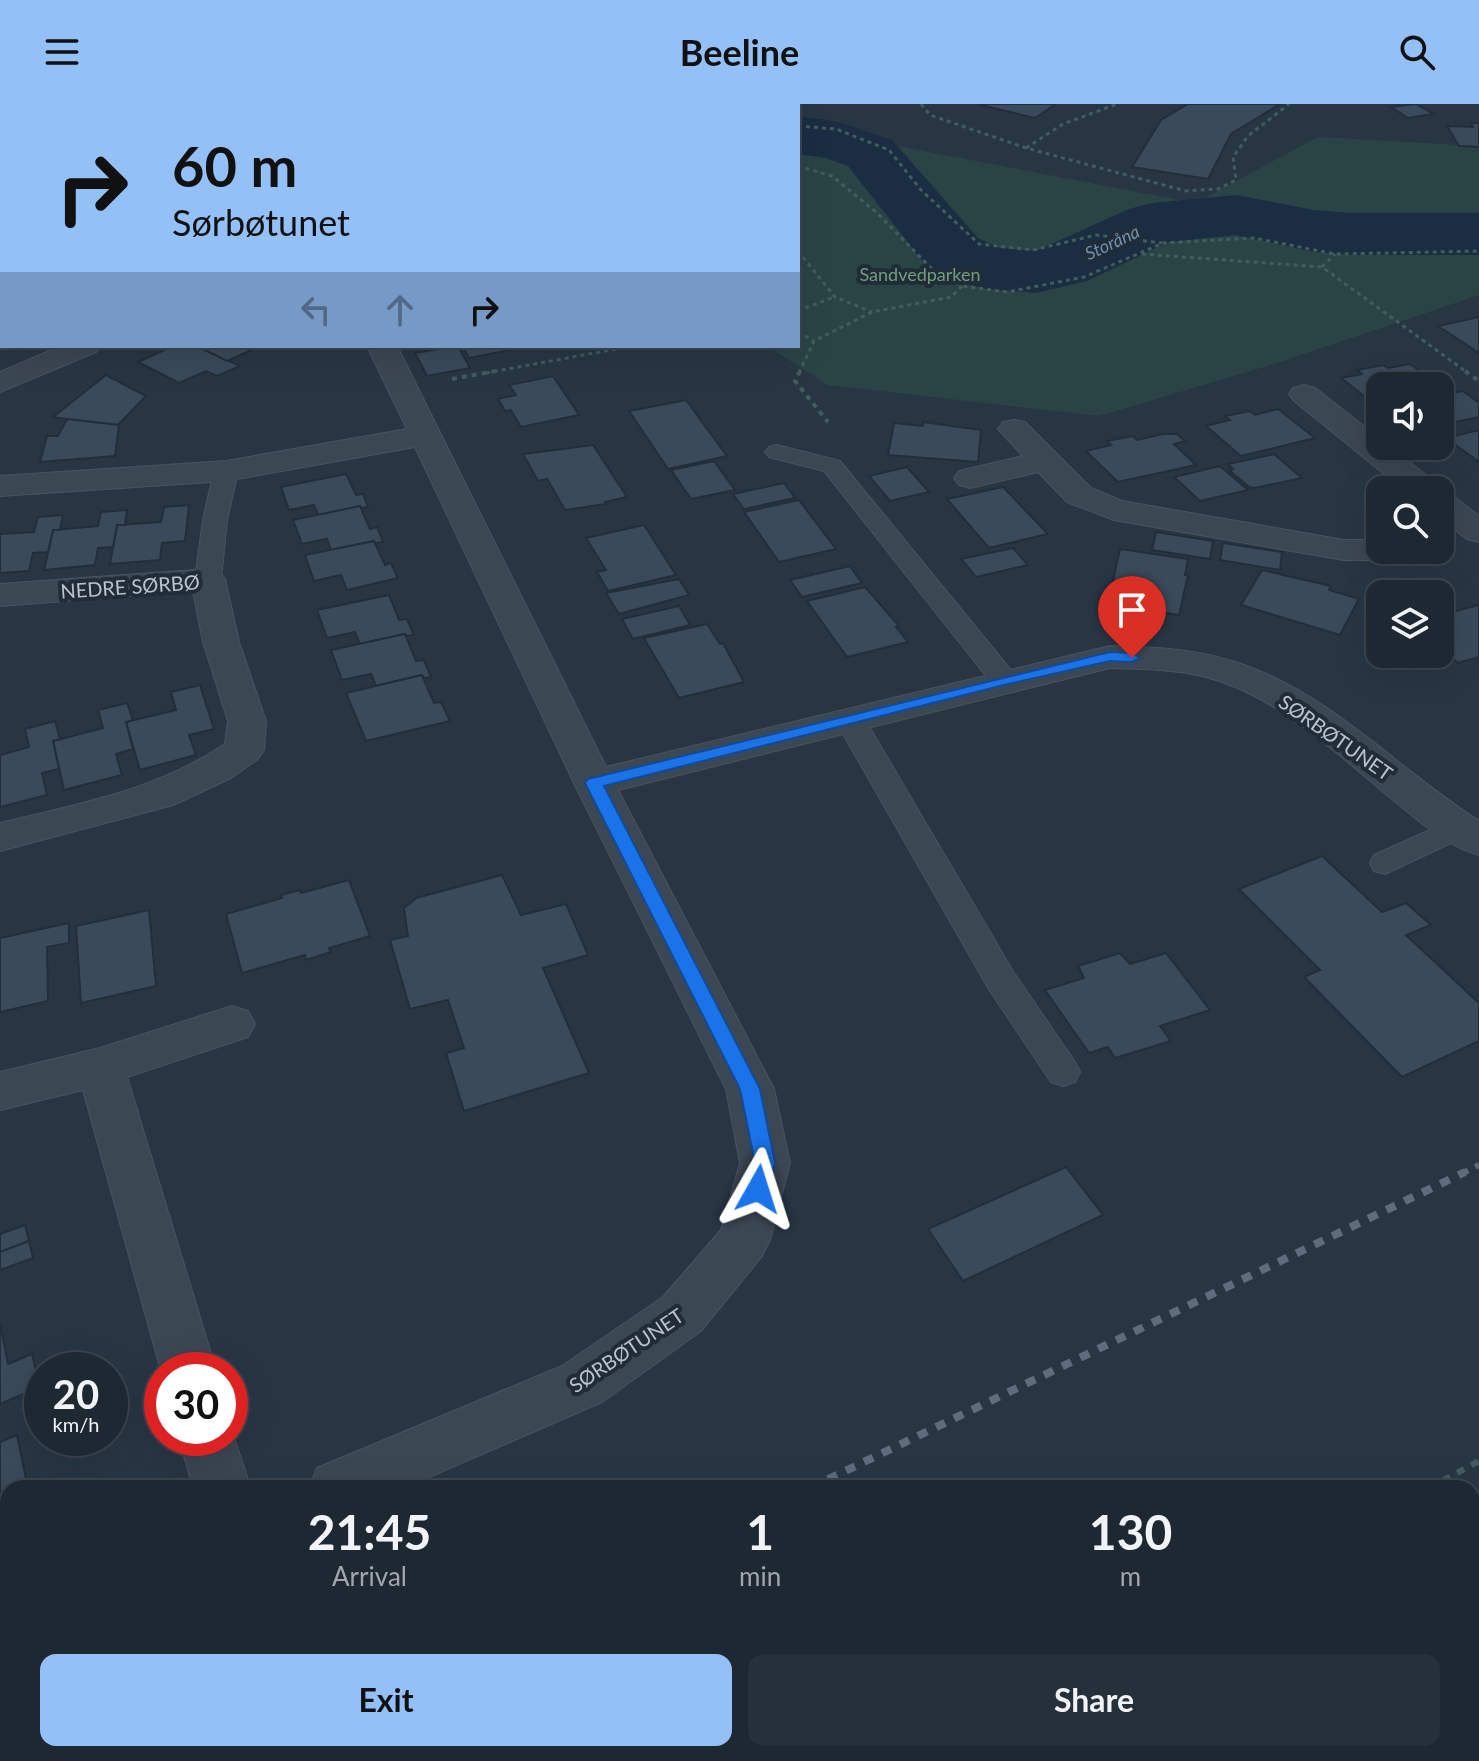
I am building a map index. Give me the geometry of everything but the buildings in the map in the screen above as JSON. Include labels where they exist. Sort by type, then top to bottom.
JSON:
[{"type":"street","points":[[0,383],[81,348]]},
{"type":"street","points":[[383,348],[594,783]]},
{"type":"street","points":[[1304,394],[1406,476]]},
{"type":"street","points":[[1014,429],[1079,495],[1114,510],[1344,550],[1366,550]]},
{"type":"street","points":[[0,486],[226,471],[427,435]]},
{"type":"street","points":[[970,478],[1047,460]]},
{"type":"street","points":[[1454,513],[1479,532]]},
{"type":"street","points":[[1454,543],[1479,539]]},
{"type":"street","name":"NEDRE SØRBØ","points":[[0,595],[208,579],[221,642],[247,721],[244,750],[217,771],[158,797],[0,837]]},
{"type":"street","name":"SØRBØTUNET","points":[[357,1480],[582,1384],[682,1314],[744,1240],[765,1163],[750,1089],[594,783],[1004,680],[1110,657],[1177,659],[1232,673],[1291,701],[1468,834]]},
{"type":"street","points":[[0,1091],[100,1067],[232,1024]]},
{"type":"street","points":[[100,1067],[183,1352]]},
{"type":"street","points":[[212,1456],[220,1480]]},
{"type":"lane","points":[[777,452],[832,466],[1004,680]]},
{"type":"lane","points":[[208,579],[215,520],[226,471]]},
{"type":"lane","points":[[849,720],[1002,982],[1063,1072]]},
{"type":"lane","points":[[1385,863],[1468,834]]},
{"type":"path","points":[[921,104],[930,115],[1026,148],[1186,191],[1218,189],[1236,180],[1233,157],[1248,136],[1289,104]]},
{"type":"path","points":[[1026,148],[1063,124],[1117,104]]},
{"type":"path","points":[[800,126],[836,129],[889,150],[921,190],[979,244],[1033,250],[1096,235],[1163,243],[1254,238],[1335,254],[1479,251]]},
{"type":"path","points":[[800,167],[832,176],[876,212],[932,269],[962,286],[1007,292],[1084,277],[1163,243]]},
{"type":"path","points":[[800,253],[835,297],[872,312]]},
{"type":"path","points":[[1141,254],[1322,267],[1479,381]]},
{"type":"path","points":[[1322,267],[1335,254]]},
{"type":"path","points":[[844,482],[866,470],[795,381],[814,341],[872,312],[951,297],[962,286]]},
{"type":"path","points":[[800,310],[835,297]]},
{"type":"path","points":[[800,333],[814,341]]},
{"type":"path","points":[[404,387],[621,348]]},
{"type":"path","points":[[1444,1480],[1479,1461]]},
{"type":"green space","name":"Sandvedparken","points":[[800,127],[1195,203],[1318,137],[1479,146],[1479,295],[1277,363],[1099,416],[828,385],[770,348],[800,348]]},
{"type":"waterway","name":"Storåna","points":[[800,135],[839,141],[870,153],[953,253],[987,268],[1036,272],[1062,266],[1153,223],[1236,215],[1314,231],[1351,234],[1479,234]]},
{"type":"railway","points":[[1465,1172],[1479,1165]]},
{"type":"railway","points":[[827,1480],[1465,1172]]},
{"type":"railway","points":[[1461,1174],[1465,1172]]},
{"type":"route","points":[[758,1189],[765,1163],[750,1089],[594,783],[1004,680],[1110,657],[1132,658]]}]
